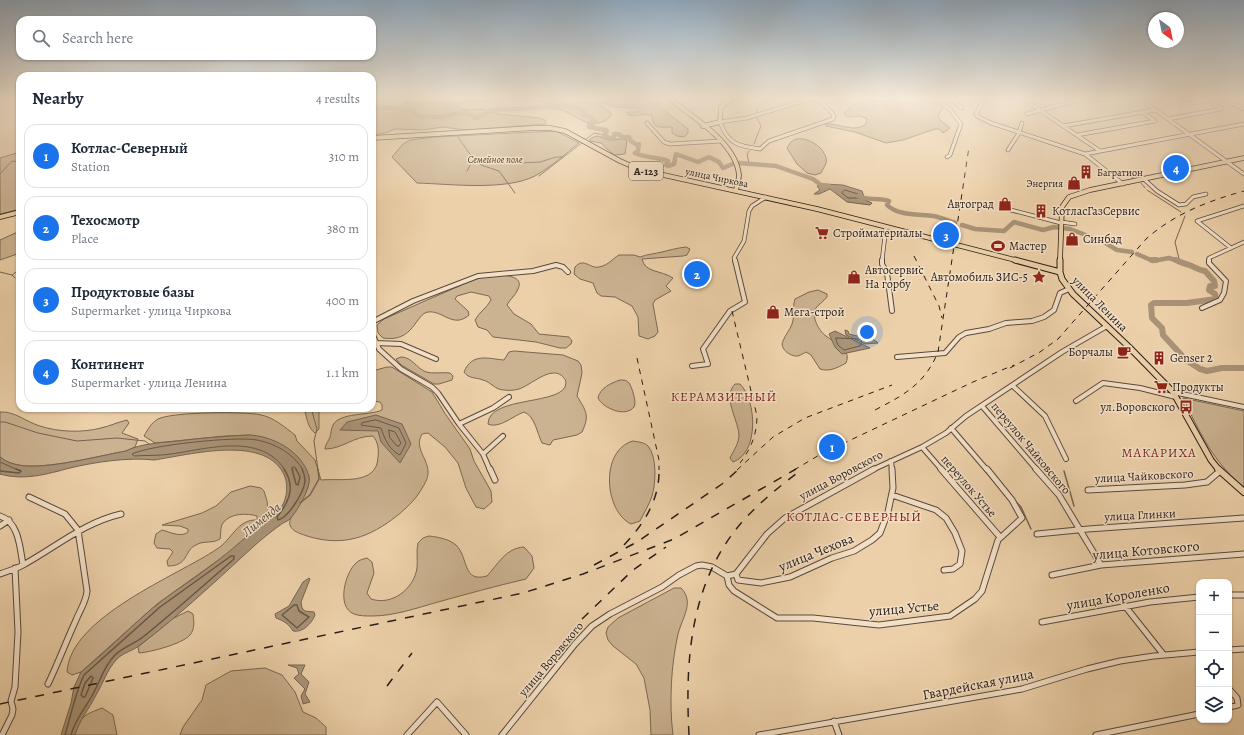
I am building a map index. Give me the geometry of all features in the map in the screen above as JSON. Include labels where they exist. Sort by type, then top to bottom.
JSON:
[{"type":"main road","name":"улица Чиркова","points":[[376,138],[470,132]]},
{"type":"main road","name":"улица Чиркова","points":[[567,132],[634,168],[766,197],[1060,272]]},
{"type":"main road","points":[[710,132],[729,149],[736,161],[739,170],[739,180],[736,190]]},
{"type":"main road","name":"улица Ленина","points":[[1244,158],[1146,180],[1079,192],[1069,197],[1062,207],[1060,272],[1062,279],[1069,289],[1174,395],[1200,443],[1220,471],[1244,492]]},
{"type":"main road","points":[[0,217],[16,213]]},
{"type":"street","points":[[656,132],[664,142],[670,144],[720,141]]},
{"type":"street","points":[[724,132],[725,136],[738,145],[760,149],[769,141],[794,132]]},
{"type":"street","points":[[947,157],[950,155],[958,132]]},
{"type":"street","points":[[1073,132],[1100,151]]},
{"type":"street","points":[[1077,135],[1093,132]]},
{"type":"street","points":[[1188,132],[1244,174]]},
{"type":"street","points":[[1085,154],[1199,132]]},
{"type":"street","points":[[1008,150],[1019,133],[1085,154],[1123,184]]},
{"type":"street","points":[[1146,180],[1158,191],[1179,206],[1186,204],[1193,197],[1206,194]]},
{"type":"street","points":[[692,366],[708,364],[704,349],[707,342],[730,311],[745,302],[734,258],[744,241],[749,211],[752,206],[766,197]]},
{"type":"street","points":[[1231,248],[1197,221],[1244,206]]},
{"type":"street","points":[[1011,210],[1061,225],[1075,224]]},
{"type":"street","points":[[886,227],[882,264],[887,274],[892,311]]},
{"type":"street","points":[[1202,308],[1216,304],[1222,300],[1226,290],[1226,281],[1209,263],[1209,258],[1244,243]]},
{"type":"street","points":[[376,320],[413,301],[478,276],[537,271],[559,265],[565,268],[568,272]]},
{"type":"street","points":[[897,357],[945,353],[959,337],[966,333],[989,329],[1006,323],[1032,321],[1044,317],[1054,310],[1060,293],[1069,289]]},
{"type":"street","name":"улица Воровского","points":[[736,574],[767,534],[778,524],[799,510],[875,468],[922,447],[1062,352],[1107,326]]},
{"type":"street","points":[[436,359],[401,344],[376,343],[379,350],[401,370],[435,390],[483,454],[495,480]]},
{"type":"street","points":[[1076,401],[1103,383],[1140,388],[1244,407]]},
{"type":"street","points":[[1012,386],[1045,416],[1066,459]]},
{"type":"street","points":[[459,424],[493,408],[509,397]]},
{"type":"street","name":"переулок Чайковского","points":[[982,406],[1059,495],[1101,565]]},
{"type":"street","name":"улица Устье","points":[[727,576],[729,584],[734,591],[777,618],[813,618],[861,624],[879,624],[950,616],[975,599],[982,591],[994,549],[1000,537],[1022,518],[1021,513],[1011,500],[951,428]]},
{"type":"street","points":[[483,454],[503,436]]},
{"type":"street","name":"переулок Устье","points":[[922,447],[1000,537]]},
{"type":"street","name":"улица Чехова","points":[[736,574],[738,580],[761,583],[790,577],[825,561],[854,551],[880,533],[888,512],[892,495],[893,476],[891,461]]},
{"type":"street","name":"улица Чайковского","points":[[1088,490],[1185,485],[1207,482],[1220,471]]},
{"type":"street","points":[[892,495],[936,510],[946,518],[955,533],[962,551],[960,564],[953,569],[944,570]]},
{"type":"street","points":[[29,497],[70,517],[78,530],[87,591],[86,597],[61,658],[48,684]]},
{"type":"street","points":[[0,574],[23,565],[78,530],[96,521],[109,516],[121,514]]},
{"type":"street","points":[[0,516],[9,520],[16,534],[23,565]]},
{"type":"street","name":"улица Глинки","points":[[1037,534],[1080,529],[1244,518]]},
{"type":"street","points":[[0,526],[9,520]]},
{"type":"street","name":"улица Котовского","points":[[1052,575],[1101,565],[1244,554]]},
{"type":"street","name":"улица Воровского","points":[[502,735],[575,644],[592,626],[610,614],[662,587],[685,571],[696,566],[702,565],[712,567],[727,576]]},
{"type":"street","points":[[2,735],[12,715],[13,710],[11,701],[15,688],[18,632],[15,568]]},
{"type":"street","points":[[727,576],[736,574]]},
{"type":"street","points":[[1232,596],[1244,595]]},
{"type":"street","name":"улица Короленко","points":[[1042,622],[1125,606],[1196,597]]},
{"type":"street","points":[[1125,606],[1163,654]]},
{"type":"street","points":[[1232,650],[1244,649]]},
{"type":"street","name":"Гвардейская улица","points":[[759,735],[995,695],[1039,686],[1070,673],[1109,662],[1163,654],[1196,652]]},
{"type":"street","points":[[1232,692],[1237,698],[1238,705],[1232,706]]},
{"type":"street","points":[[407,735],[437,702],[466,735]]},
{"type":"street","points":[[1096,735],[1196,715]]},
{"type":"street","points":[[834,722],[839,735]]},
{"type":"green space","points":[[376,132],[387,132],[385,133],[376,134]]},
{"type":"green space","name":"Семейное поле","points":[[558,132],[579,143],[552,165],[535,176],[523,181],[509,184],[477,186],[417,183],[392,157],[403,144],[410,140],[435,137]]},
{"type":"green space","points":[[672,132],[688,132],[684,137],[677,136]]},
{"type":"green space","points":[[856,132],[925,132],[903,140],[886,143]]},
{"type":"green space","points":[[596,136],[609,140],[627,140],[625,154],[614,155],[601,143],[590,141],[590,139]]},
{"type":"green space","points":[[796,139],[805,139],[810,141],[822,150],[826,164],[821,173],[815,175],[807,173],[797,164],[787,148],[791,142]]},
{"type":"green space","points":[[16,153],[16,210],[0,214],[0,158]]},
{"type":"green space","points":[[16,233],[16,254],[0,260],[0,240]]},
{"type":"green space","points":[[686,247],[690,249],[687,255],[642,259],[646,267],[673,278],[666,286],[671,291],[655,300],[653,304],[658,332],[655,336],[648,339],[639,336],[638,317],[632,306],[615,297],[601,296],[597,293],[593,283],[580,279],[574,274],[575,267],[581,263],[599,267],[608,263],[619,255],[634,255],[640,257]]},
{"type":"green space","points":[[494,275],[516,278],[518,281],[519,284],[517,291],[507,305],[514,314],[531,324],[539,334],[569,337],[572,341],[571,344],[566,348],[560,348],[536,342],[493,337],[487,330],[478,327],[475,320],[491,300],[489,296],[471,292],[457,296],[455,299],[468,311],[469,315],[463,319],[453,320],[433,312],[428,312],[420,318],[412,328],[401,336],[383,338],[378,333],[377,325],[384,319],[466,283],[479,278]]},
{"type":"green space","points":[[818,290],[827,294],[827,297],[816,308],[814,315],[816,324],[823,334],[842,347],[847,354],[846,363],[830,370],[820,369],[811,355],[806,352],[798,356],[789,354],[786,352],[782,344],[793,321],[795,299],[809,292]]},
{"type":"green space","points":[[514,351],[563,355],[578,361],[581,365],[582,373],[577,396],[586,413],[586,421],[582,432],[577,435],[553,440],[550,445],[542,443],[531,417],[524,412],[497,425],[488,424],[491,415],[500,409],[513,404],[554,395],[563,390],[566,383],[565,379],[561,375],[551,373],[519,389],[501,390],[486,381],[470,377],[464,372],[467,366],[476,359],[487,358],[504,360],[509,352]]},
{"type":"green space","points":[[405,357],[426,372],[450,373],[453,376],[452,380],[434,384],[401,365],[396,359]]},
{"type":"green space","points":[[392,367],[432,392],[470,449],[474,461],[491,491],[492,502],[484,509],[476,507],[466,488],[458,463],[445,447],[428,433],[422,434],[419,444],[427,466],[428,477],[415,499],[398,515],[377,530],[366,535],[344,540],[332,541],[320,539],[297,532],[290,525],[291,517],[308,487],[309,475],[250,435],[155,443],[144,436],[153,422],[158,419],[177,415],[240,413],[266,416],[275,420],[295,435],[297,441],[315,460],[321,480],[357,479],[371,473],[376,466],[378,446],[373,436],[360,438],[337,447],[325,449],[332,427],[337,421],[348,416],[382,410],[382,405],[380,402],[376,402],[376,370]]},
{"type":"green space","points":[[620,380],[624,380],[629,383],[635,399],[634,407],[625,412],[620,412],[609,408],[598,398],[603,389]]},
{"type":"green space","points":[[735,384],[740,384],[746,392],[750,402],[753,426],[751,438],[747,448],[741,457],[733,462],[730,458],[739,438],[738,429],[730,402],[731,389]]},
{"type":"green space","points":[[1183,398],[1244,411],[1244,487],[1224,468],[1208,446]]},
{"type":"green space","points":[[0,412],[11,413],[35,424],[54,430],[94,430],[127,420],[129,423],[122,433],[138,439],[135,447],[126,451],[67,463],[22,466],[10,463],[0,457]]},
{"type":"green space","points":[[305,412],[319,412],[319,429],[315,433],[309,425]]},
{"type":"green space","points":[[633,441],[645,444],[651,450],[655,477],[652,496],[640,521],[631,524],[622,517],[615,507],[611,494],[610,481],[611,468],[615,456],[622,447]]},
{"type":"green space","points":[[250,486],[261,488],[264,491],[268,512],[262,524],[231,551],[157,604],[81,672],[72,675],[67,672],[73,652],[86,633],[105,616],[153,585],[217,549],[240,526],[244,523],[257,520],[257,516],[244,514],[230,517],[222,525],[220,539],[192,547],[183,561],[175,565],[168,566],[167,561],[173,552],[170,549],[157,548],[154,543],[156,534],[162,530],[175,534],[185,534],[188,532],[188,529],[180,526],[162,525],[202,513],[216,506],[231,492]]},
{"type":"green space","points":[[429,536],[447,540],[456,545],[463,556],[467,568],[473,576],[487,576],[507,553],[524,547],[532,556],[534,568],[526,579],[397,613],[380,616],[365,616],[354,614],[348,610],[345,604],[344,590],[349,574],[356,563],[367,558],[372,562],[374,573],[367,593],[371,599],[379,601],[394,598],[407,589],[412,583],[417,568],[418,543],[423,538]]},
{"type":"green space","points":[[674,588],[681,588],[685,593],[687,604],[678,634],[672,671],[671,710],[673,735],[651,735],[650,710],[644,678],[636,664],[613,646],[608,640],[606,633],[608,627],[618,618]]},
{"type":"green space","points":[[188,611],[193,614],[194,619],[192,633],[190,635],[174,644],[139,653],[138,647],[172,619]]},
{"type":"green space","points":[[265,668],[282,675],[295,692],[303,712],[316,718],[326,727],[326,735],[180,735],[183,727],[202,700],[206,685],[231,671]]},
{"type":"green space","points":[[102,708],[113,715],[117,735],[75,735],[81,720],[84,717],[91,712]]},
{"type":"water","points":[[824,184],[843,185],[862,191],[865,200],[872,203],[870,205],[847,202],[830,189],[819,194],[814,194],[820,190],[817,186]]},
{"type":"water","points":[[845,330],[848,331],[849,334],[857,336],[865,333],[878,343],[865,344],[846,335]]},
{"type":"water","points":[[835,331],[870,348],[842,354],[835,347],[829,334]]},
{"type":"water","points":[[376,415],[402,424],[411,444],[400,463],[381,442],[378,431],[340,430],[347,422]]},
{"type":"water","points":[[250,435],[269,439],[288,448],[298,457],[307,471],[309,479],[308,487],[293,516],[261,540],[169,622],[137,647],[117,659],[108,672],[75,735],[61,735],[71,703],[74,687],[81,672],[102,655],[152,609],[219,560],[277,512],[285,499],[286,481],[276,463],[262,455],[245,451],[226,450],[187,454],[154,460],[134,459],[112,461],[27,477],[0,474],[0,457],[10,463],[22,466],[51,465],[84,460],[151,444]]},
{"type":"water","points":[[309,578],[310,579],[301,602],[302,608],[305,611],[314,612],[315,615],[307,627],[293,631],[290,626],[276,618],[275,614],[289,606],[303,582]]},
{"type":"water","points":[[288,665],[305,665],[301,674],[309,682],[305,694],[310,702],[303,704],[301,696],[305,689],[294,678],[299,674],[297,668]]},
{"type":"waterway","points":[[606,132],[604,135],[609,138],[614,138],[614,134],[619,134],[622,137],[629,137],[631,141],[637,145],[639,144],[638,151],[635,153],[668,161],[666,165],[668,166],[674,164],[676,154],[698,162],[709,157],[719,162],[723,168],[735,163]]},
{"type":"waterway","points":[[754,144],[759,132]]},
{"type":"waterway","points":[[585,140],[594,133],[604,135]]},
{"type":"waterway","points":[[458,137],[474,158]]},
{"type":"waterway","points":[[539,176],[583,142]]},
{"type":"waterway","points":[[749,151],[747,154],[749,163]]},
{"type":"waterway","points":[[518,163],[540,162],[556,157],[563,157]]},
{"type":"waterway","points":[[467,171],[474,158]]},
{"type":"waterway","points":[[474,158],[481,165],[499,171],[515,193]]},
{"type":"waterway","points":[[0,174],[12,161],[16,162]]},
{"type":"waterway","points":[[739,163],[776,166],[813,179],[821,185],[829,186]]},
{"type":"waterway","points":[[1126,172],[1133,178]]},
{"type":"waterway","points":[[1141,183],[1145,188]]},
{"type":"waterway","points":[[1147,190],[1181,212]]},
{"type":"waterway","points":[[858,196],[889,201],[887,205],[892,209],[903,213],[936,217],[955,223]]},
{"type":"waterway","points":[[1180,263],[1175,242],[1185,216]]},
{"type":"waterway","points":[[962,225],[975,229],[1004,231],[1014,222],[1043,230],[1054,227],[1070,229],[1104,242],[1117,250],[1132,252]]},
{"type":"waterway","points":[[1137,254],[1153,261],[1169,258],[1178,261]]},
{"type":"waterway","points":[[1176,260],[1205,271],[1214,281],[1215,286],[1210,286],[1209,290],[1215,294],[1216,299],[1187,303],[1154,303],[1151,305],[1152,318],[1162,328],[1163,335],[1186,360],[1200,369],[1207,371],[1222,368],[1244,368]]},
{"type":"waterway","points":[[0,272],[12,275]]},
{"type":"waterway","points":[[12,275],[16,272]]},
{"type":"waterway","points":[[12,275],[15,278]]},
{"type":"waterway","points":[[312,412],[317,429],[314,441],[318,470]]},
{"type":"waterway","points":[[0,422],[5,422],[38,433],[77,441],[117,438],[145,441],[149,444]]},
{"type":"waterway","points":[[300,503],[310,495],[319,479],[318,469]]},
{"type":"waterway","points":[[1064,471],[1074,506]]},
{"type":"waterway","points":[[1015,501],[1021,507],[1031,529]]},
{"type":"railway","points":[[875,410],[895,399],[920,380],[933,363],[938,352],[969,147]]},
{"type":"railway","points":[[1010,368],[1040,352],[1058,339],[1146,239],[1157,230],[1168,222],[1192,209],[1217,199],[1244,191]]},
{"type":"railway","points":[[914,256],[939,306],[942,318]]},
{"type":"railway","points":[[732,311],[757,416],[753,441],[740,463]]},
{"type":"railway","points":[[624,545],[644,520],[654,501],[659,480],[659,460],[637,358]]},
{"type":"railway","points":[[794,470],[821,454],[973,382],[1014,365]]},
{"type":"railway","points":[[737,470],[773,437],[805,418],[892,385]]},
{"type":"railway","points":[[594,565],[637,542],[722,484],[739,469]]},
{"type":"railway","points":[[0,704],[523,593],[583,574],[674,539],[796,469]]},
{"type":"railway","points":[[689,735],[688,679],[690,650],[694,623],[701,596],[711,570],[725,545],[742,522],[770,494],[801,470]]},
{"type":"railway","points":[[582,619],[633,570],[666,547]]},
{"type":"railway","points":[[387,686],[412,653]]},
{"type":"place","name":"Континент","points":[[1176,168]]},
{"type":"place","name":"Багратион","points":[[1086,172]]},
{"type":"place","name":"Энергия","points":[[1074,183]]},
{"type":"place","name":"Автоград","points":[[1005,204]]},
{"type":"place","name":"КотласГазСервис","points":[[1041,211]]},
{"type":"place","name":"Стройматериалы","points":[[822,233]]},
{"type":"place","name":"Продуктовые базы","points":[[946,235]]},
{"type":"place","name":"Синбад","points":[[1072,239]]},
{"type":"place","name":"Мастер","points":[[998,246]]},
{"type":"place","name":"Техосмотр","points":[[697,274]]},
{"type":"place","name":"Автосервис На горбу","points":[[854,277]]},
{"type":"place","name":"Автомобиль ЗИС-5","points":[[1039,277]]},
{"type":"place","name":"Мега-строй","points":[[773,312]]},
{"type":"place","name":"Борчалы","points":[[1124,352]]},
{"type":"place","name":"Genser 2","points":[[1159,358]]},
{"type":"place","name":"Продукты","points":[[1161,387]]},
{"type":"place","name":"ул.Воровского","points":[[1186,407]]},
{"type":"place","name":"Котлас-Северный","points":[[832,447]]},
{"type":"district","name":"КЕРАМЗИТНЫЙ","points":[[724,396]]},
{"type":"district","name":"МАКАРИХА","points":[[1159,452]]},
{"type":"district","name":"КОТЛАС-СЕВЕРНЫЙ","points":[[854,516]]},
{"type":"water label","name":"Лименда","points":[[261,519]]}]
